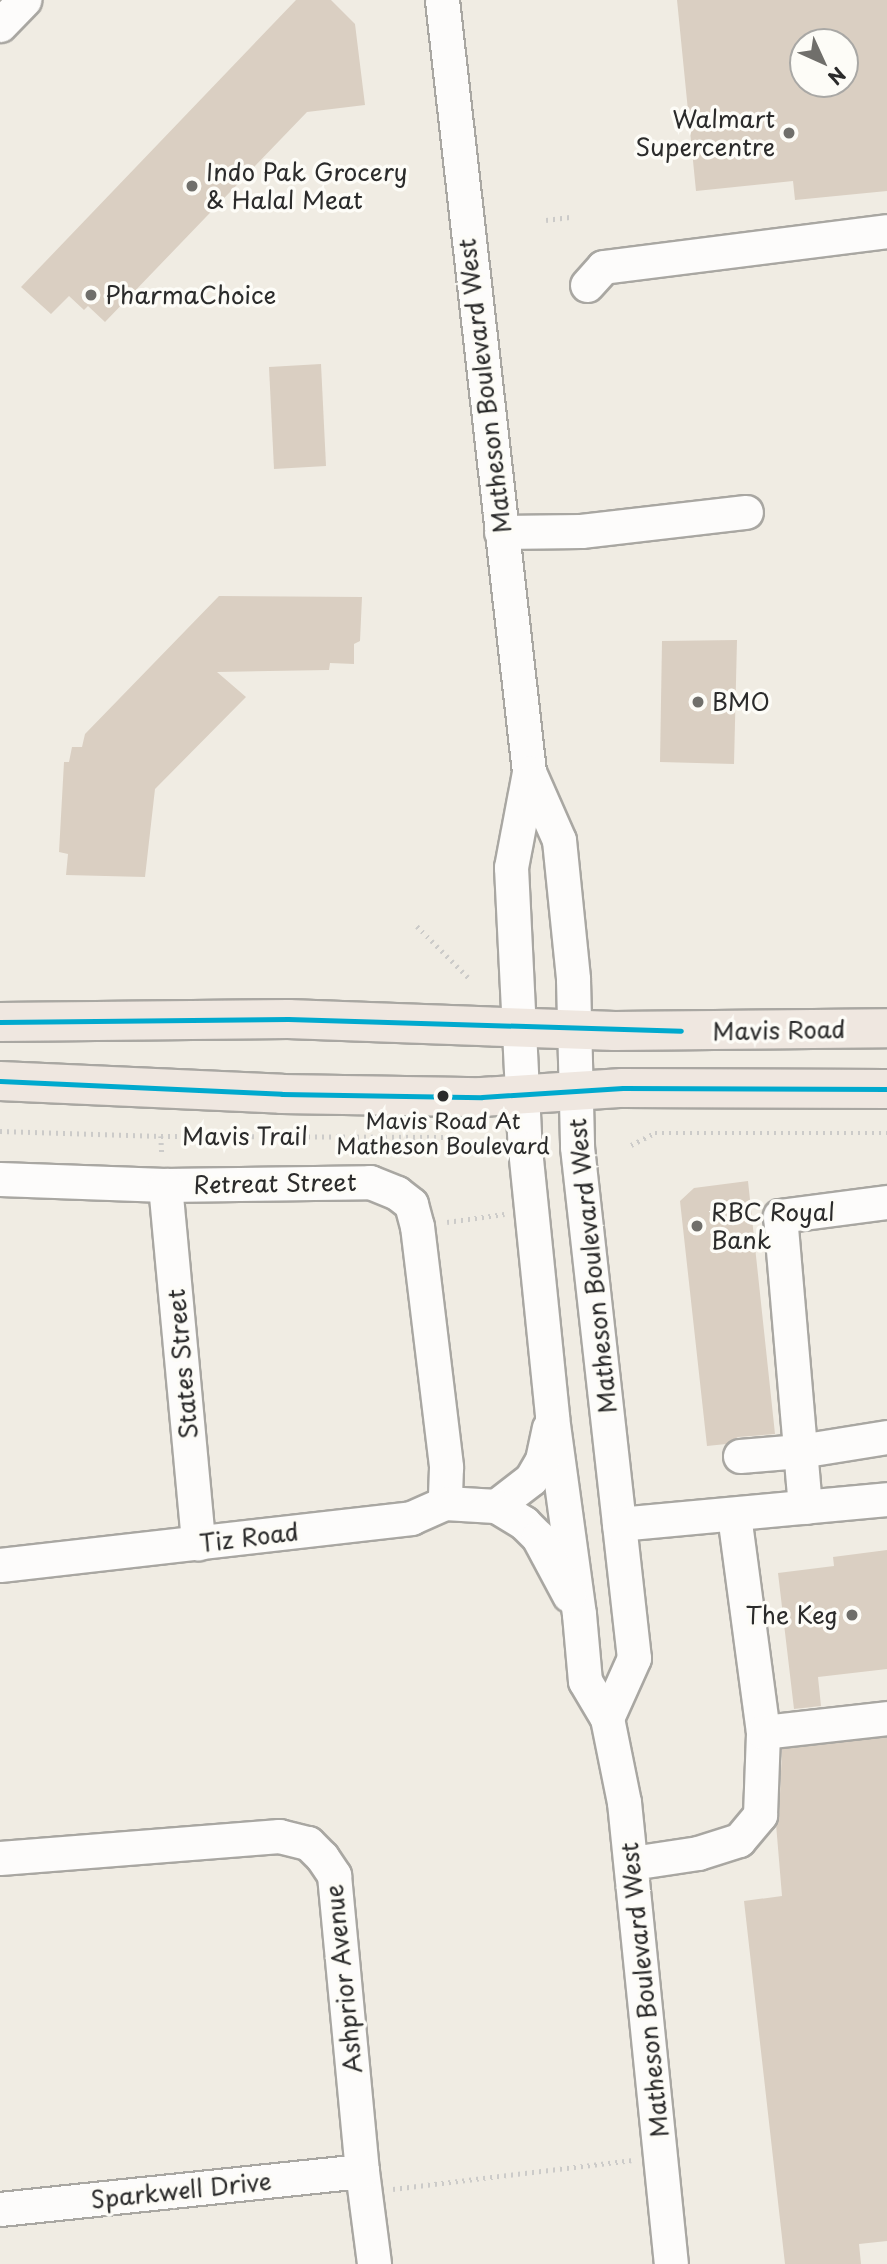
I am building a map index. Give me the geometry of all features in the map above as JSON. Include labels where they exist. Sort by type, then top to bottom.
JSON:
[{"type":"main road","name":"Mavis Road","points":[[0,1022],[288,1019],[574,1030],[887,1028]]},
{"type":"main road","points":[[0,1081],[282,1094],[522,1094],[623,1088],[887,1089]]},
{"type":"street","points":[[0,25],[24,0]]},
{"type":"street","name":"Matheson Boulevard West","points":[[442,0],[529,772],[559,840],[573,979],[578,1161],[634,1658],[607,1718]]},
{"type":"street","points":[[587,285],[603,267],[887,231]]},
{"type":"street","points":[[501,532],[581,531],[746,512]]},
{"type":"street","name":"Matheson Boulevard West","points":[[529,772],[511,867],[522,1094],[552,1417],[579,1614],[585,1681],[607,1718],[624,1802],[671,2264]]},
{"type":"street","name":"Retreat Street","points":[[0,1179],[165,1185],[370,1182],[397,1193],[411,1204],[417,1226],[446,1467],[445,1503]]},
{"type":"street","name":"States Street","points":[[165,1185],[198,1543]]},
{"type":"street","points":[[805,1507],[780,1216],[887,1202]]},
{"type":"street","points":[[496,1506],[531,1479],[542,1460],[552,1417]]},
{"type":"street","points":[[740,1456],[800,1451],[887,1437]]},
{"type":"street","points":[[620,1524],[887,1499]]},
{"type":"street","name":"Tiz Road","points":[[0,1565],[411,1518],[445,1503],[496,1506],[524,1523],[538,1537],[579,1614]]},
{"type":"street","points":[[632,1863],[698,1853],[739,1840],[760,1815],[762,1732],[734,1515]]},
{"type":"street","points":[[762,1732],[887,1718]]},
{"type":"street","name":"Ashprior Avenue","points":[[0,1858],[279,1836],[308,1843],[334,1875],[363,2182],[374,2264]]},
{"type":"street","name":"Sparkwell Drive","points":[[0,2209],[363,2182]]},
{"type":"path","points":[[547,220],[570,217]]},
{"type":"path","points":[[417,926],[471,980]]},
{"type":"path","name":"Mavis Trail","points":[[0,1131],[161,1136],[449,1137],[487,1150]]},
{"type":"path","points":[[631,1146],[655,1133],[887,1133]]},
{"type":"path","points":[[438,1223],[505,1214]]},
{"type":"path","points":[[363,2182],[662,2156]]},
{"type":"building","points":[[296,0],[331,0],[355,24],[365,105],[307,112],[105,322],[88,306],[84,310],[69,296],[51,314],[21,287]]},
{"type":"building","name":"Walmart Supercentre","points":[[677,0],[887,0],[887,191],[795,200],[793,181],[696,191]]},
{"type":"building","points":[[321,364],[326,466],[274,469],[269,367]]},
{"type":"building","points":[[219,596],[362,597],[360,641],[354,644],[354,664],[330,663],[329,670],[217,672],[246,697],[155,789],[145,877],[66,875],[68,854],[59,852],[64,762],[69,762],[72,747],[82,747],[85,734]]},
{"type":"building","name":"BMO","points":[[737,640],[734,764],[660,762],[662,641]]},
{"type":"building","points":[[748,1181],[775,1434],[738,1437],[726,1444],[707,1446],[680,1201],[694,1188]]},
{"type":"building","points":[[887,1550],[887,1669],[818,1677],[821,1706],[794,1709],[778,1573],[834,1566],[833,1557]]},
{"type":"building","points":[[887,1737],[887,2241],[859,2244],[861,2264],[785,2264],[744,1901],[782,1896],[776,1824],[779,1816],[782,1749]]},
{"type":"transit line","points":[[0,1022],[288,1019],[681,1031]]},
{"type":"transit line","points":[[0,1081],[282,1094],[482,1097],[623,1088],[887,1089]]},
{"type":"place","name":"Walmart Supercentre","points":[[789,133]]},
{"type":"place","name":"Indo Pak Grocery & Halal Meat","points":[[192,186]]},
{"type":"place","name":"PharmaChoice","points":[[91,295]]},
{"type":"place","name":"BMO","points":[[698,702]]},
{"type":"place","name":"Mavis Road At Matheson Boulevard","points":[[443,1096]]},
{"type":"place","name":"RBC Royal Bank","points":[[697,1226]]},
{"type":"place","name":"The Keg","points":[[852,1615]]}]
